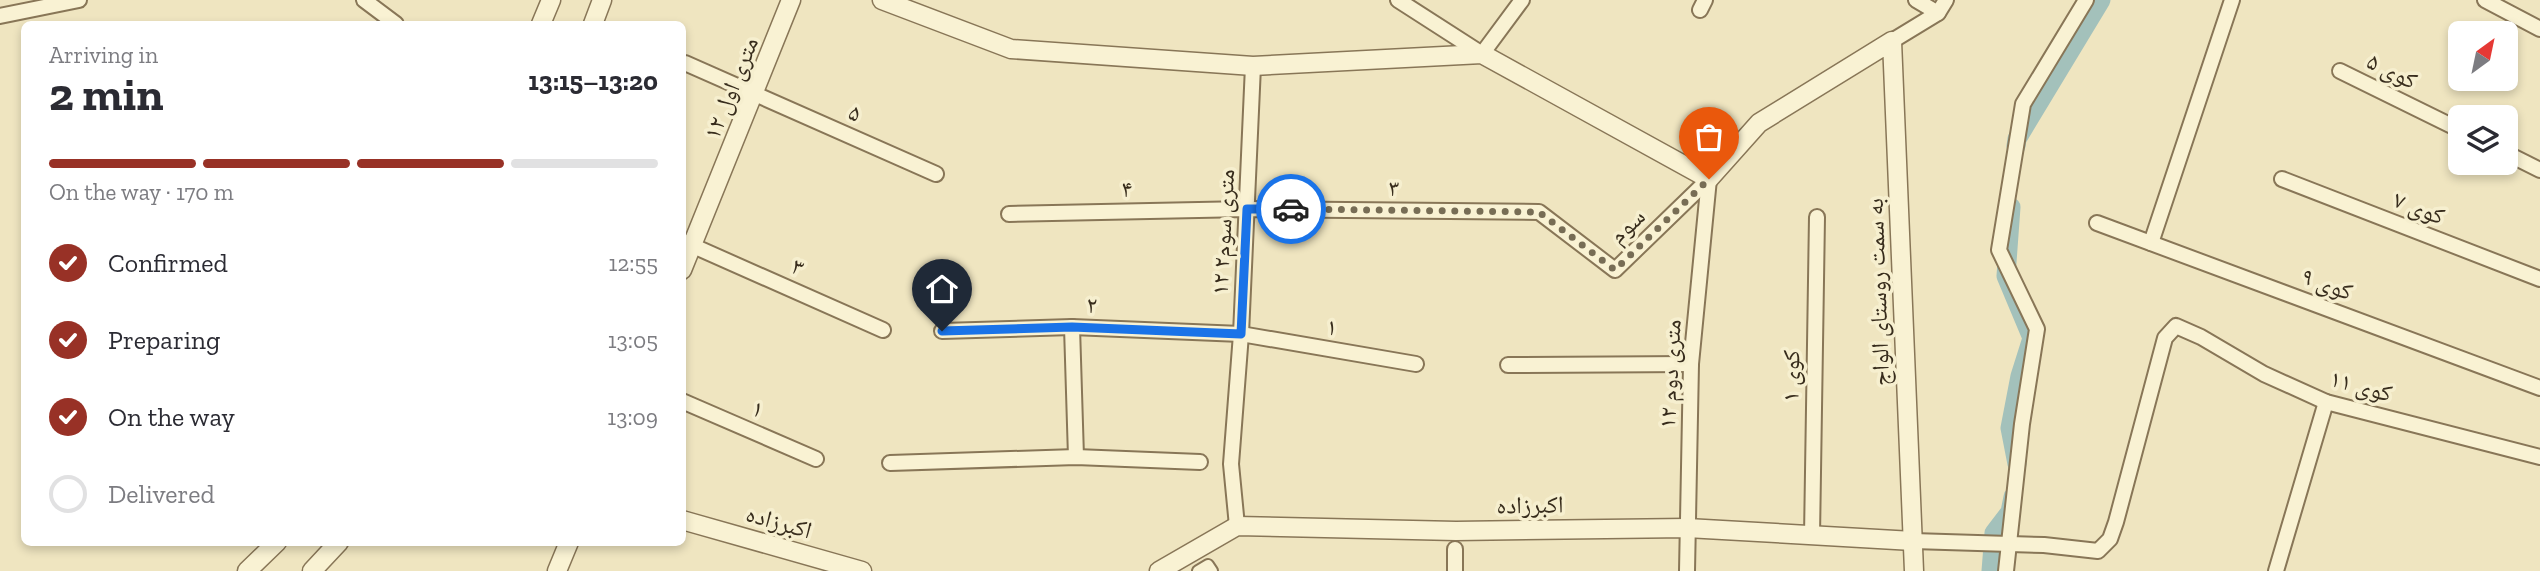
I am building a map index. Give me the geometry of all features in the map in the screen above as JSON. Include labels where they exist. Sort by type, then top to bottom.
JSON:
[{"type":"street","points":[[0,16],[79,0]]},
{"type":"street","points":[[364,0],[392,21]]},
{"type":"street","points":[[542,21],[551,0]]},
{"type":"street","points":[[594,21],[602,0]]},
{"type":"street","name":"۱۲ متری اول","points":[[688,244],[755,94],[791,0]]},
{"type":"street","points":[[882,0],[1011,49],[1253,66],[1482,54]]},
{"type":"street","points":[[1398,0],[1482,54],[1709,179],[1759,123],[1938,13],[1946,0]]},
{"type":"street","points":[[1482,54],[1522,0]]},
{"type":"street","points":[[1916,0],[1938,13]]},
{"type":"street","points":[[2006,571],[2022,424],[2037,329],[1999,250],[2023,104],[2086,0]]},
{"type":"street","points":[[2151,243],[2232,0]]},
{"type":"street","points":[[2485,0],[2540,29]]},
{"type":"street","name":"به سمت روستای الواج","points":[[1892,41],[1914,571]]},
{"type":"street","name":"۵","points":[[686,63],[936,174]]},
{"type":"street","name":"۱۲ متری سوم۲","points":[[1237,526],[1231,464],[1241,334],[1253,66]]},
{"type":"street","name":"کوی ۵","points":[[2340,71],[2448,124]]},
{"type":"street","points":[[2518,159],[2540,170]]},
{"type":"street","name":"سوم","points":[[1539,212],[1615,270],[1709,179]]},
{"type":"street","name":"۱۲ متری دوم","points":[[1687,571],[1690,364],[1709,179]]},
{"type":"street","name":"کوی ۷","points":[[2282,179],[2540,279]]},
{"type":"street","name":"۳","points":[[1247,209],[1539,212]]},
{"type":"street","name":"۴","points":[[1009,214],[1247,209]]},
{"type":"street","name":"کوی ۱","points":[[1812,536],[1817,217]]},
{"type":"street","name":"کوی ۹","points":[[2097,223],[2540,388]]},
{"type":"street","name":"۳","points":[[688,244],[883,330]]},
{"type":"street","name":"کوی ۱۱","points":[[2009,545],[2098,551],[2110,539],[2165,338],[2175,326],[2183,327],[2264,374],[2326,402],[2540,457]]},
{"type":"street","points":[[1072,327],[1076,457]]},
{"type":"street","name":"۲","points":[[942,331],[1072,327],[1241,334]]},
{"type":"street","name":"۱","points":[[1241,334],[1416,365]]},
{"type":"street","points":[[1508,365],[1690,364]]},
{"type":"street","points":[[2276,571],[2326,402]]},
{"type":"street","name":"۱","points":[[686,403],[816,459]]},
{"type":"street","points":[[890,463],[1076,457],[1200,462]]},
{"type":"street","name":"اکبرزاده","points":[[686,521],[862,571]]},
{"type":"street","points":[[1159,571],[1237,526]]},
{"type":"street","name":"اکبرزاده","points":[[1237,526],[1456,531],[1687,528],[1913,541]]},
{"type":"street","points":[[1913,541],[2009,545]]},
{"type":"street","points":[[247,571],[273,546]]},
{"type":"street","points":[[312,571],[335,546]]},
{"type":"street","points":[[557,571],[567,546]]},
{"type":"street","points":[[1455,549],[1455,571]]},
{"type":"street","points":[[1198,571],[1208,565],[1212,571]]},
{"type":"waterway","points":[[2016,146],[2017,139],[2101,0]]},
{"type":"waterway","points":[[2011,207],[2006,276],[2032,338],[2020,376],[2010,428],[2017,464]]},
{"type":"waterway","points":[[1991,571],[1994,533],[2010,512],[2013,497]]},
{"type":"way so far","points":[[1291,209],[1539,212],[1615,270],[1709,179]]},
{"type":"route","points":[[942,331],[1072,327],[1241,334],[1247,209],[1291,209]]}]
